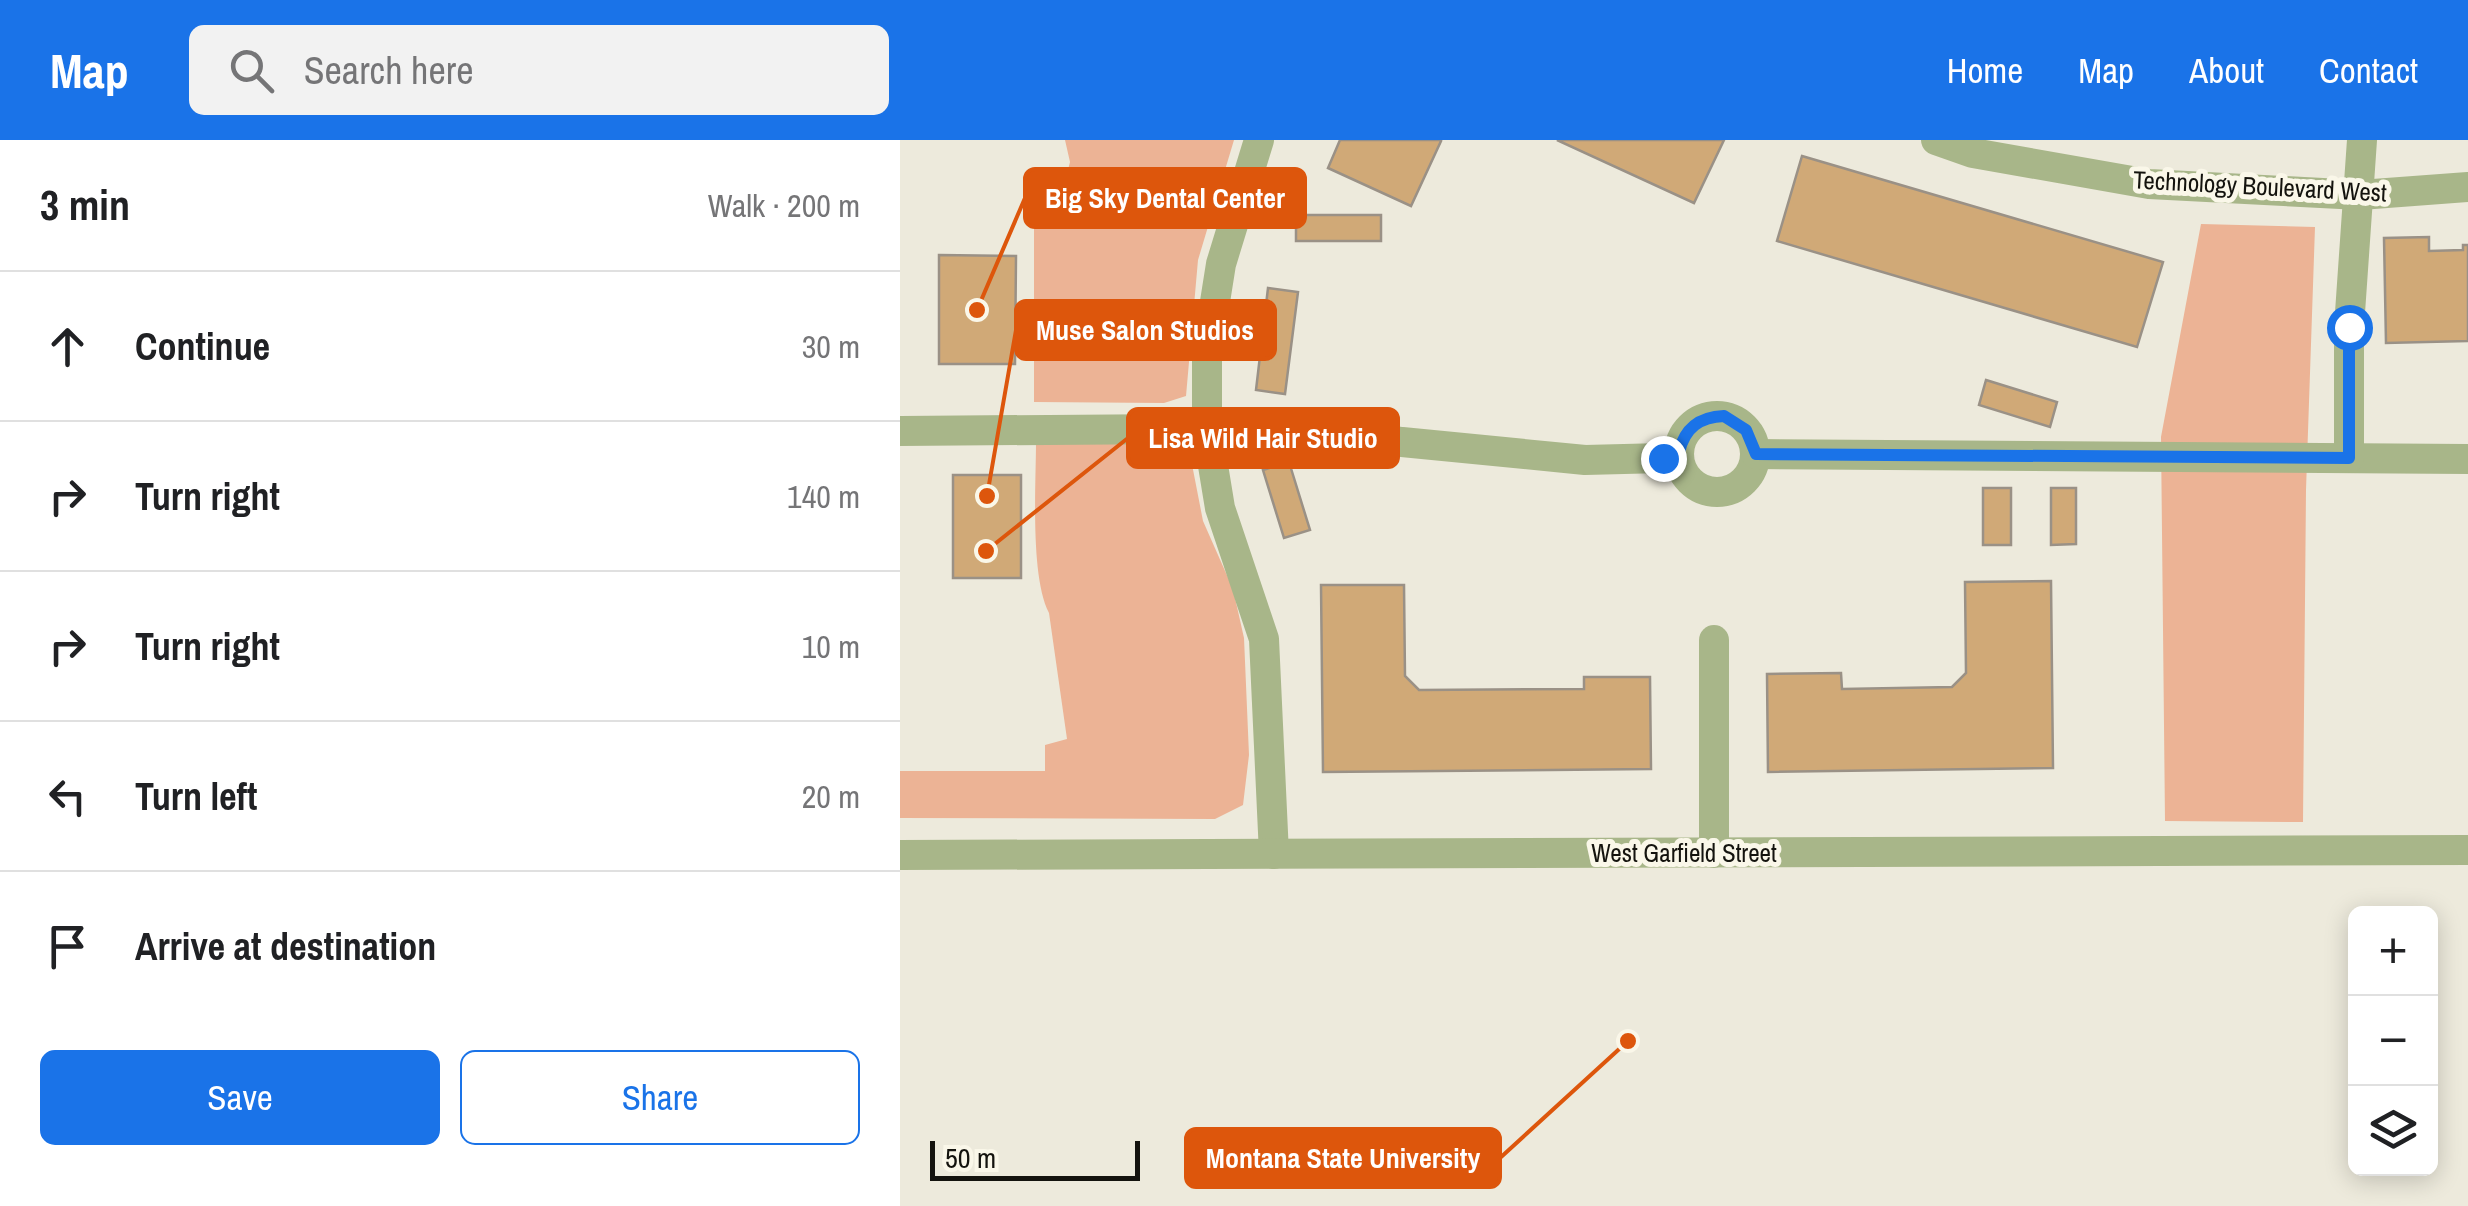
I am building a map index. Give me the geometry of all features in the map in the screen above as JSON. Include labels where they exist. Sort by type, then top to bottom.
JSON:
[{"type":"street","points":[[1259,140],[1222,264],[1207,352],[1207,430],[1220,508],[1264,639],[1274,854]]},
{"type":"street","name":"Technology Boulevard West","points":[[1936,140],[1973,153],[2149,184],[2360,196],[2468,187]]},
{"type":"street","points":[[2349,458],[2349,327],[2362,140]]},
{"type":"street","points":[[1724,416],[1746,430],[1756,454],[1747,479],[1715,493],[1693,484],[1685,475],[1679,452],[1688,430],[1698,422],[1724,416]]},
{"type":"street","points":[[900,431],[1303,428],[1586,460],[1663,458],[1679,452]]},
{"type":"street","points":[[1756,454],[2468,459]]},
{"type":"street","points":[[1714,640],[1714,853]]},
{"type":"street","name":"West Garfield Street","points":[[900,855],[2468,850]]},
{"type":"shaded area","points":[[1065,140],[1234,140],[1198,260],[1186,396],[1164,403],[1034,402],[1034,208],[1058,209],[1070,162]]},
{"type":"shaded area","points":[[2201,224],[2315,227],[2306,490],[2303,822],[2165,821],[2161,437]]},
{"type":"shaded area","points":[[1036,442],[1163,442],[1189,449],[1203,521],[1233,589],[1244,638],[1249,755],[1243,805],[1215,819],[900,818],[900,771],[1045,771],[1045,745],[1067,739],[1049,613],[1039,577]]},
{"type":"building","points":[[1340,140],[1441,141],[1411,206],[1328,168]]},
{"type":"building","points":[[1557,140],[1724,140],[1694,203]]},
{"type":"building","points":[[1802,156],[2163,262],[2137,347],[1777,241]]},
{"type":"building","points":[[1296,215],[1381,215],[1381,241],[1296,241]]},
{"type":"building","points":[[2429,237],[2429,251],[2463,250],[2463,245],[2468,245],[2468,341],[2386,343],[2384,238]]},
{"type":"building","points":[[939,255],[1016,256],[1015,364],[939,364]]},
{"type":"building","points":[[1268,288],[1298,292],[1285,394],[1256,390]]},
{"type":"building","points":[[1986,380],[2057,402],[2050,427],[1979,405]]},
{"type":"building","points":[[1289,462],[1310,530],[1284,538],[1263,470]]},
{"type":"building","points":[[953,475],[1021,475],[1021,578],[953,578]]},
{"type":"building","points":[[1983,488],[2011,488],[2011,545],[1983,545]]},
{"type":"building","points":[[2051,488],[2076,488],[2076,544],[2051,545]]},
{"type":"building","points":[[2051,581],[2053,768],[1768,772],[1767,674],[1841,673],[1842,689],[1952,687],[1966,673],[1965,582]]},
{"type":"building","points":[[1321,585],[1404,585],[1405,676],[1419,690],[1584,689],[1584,677],[1650,677],[1651,769],[1323,772]]},
{"type":"place","name":"Big Sky Dental Center","points":[[977,310]]},
{"type":"place","name":"Muse Salon Studios","points":[[987,496]]},
{"type":"place","name":"Lisa Wild Hair Studio","points":[[986,551]]},
{"type":"place","name":"Montana State University","points":[[1628,1041]]},
{"type":"route","points":[[1663,458],[1679,452],[1688,430],[1698,422],[1724,416],[1746,430],[1756,454],[2349,458],[2349,327]]}]
